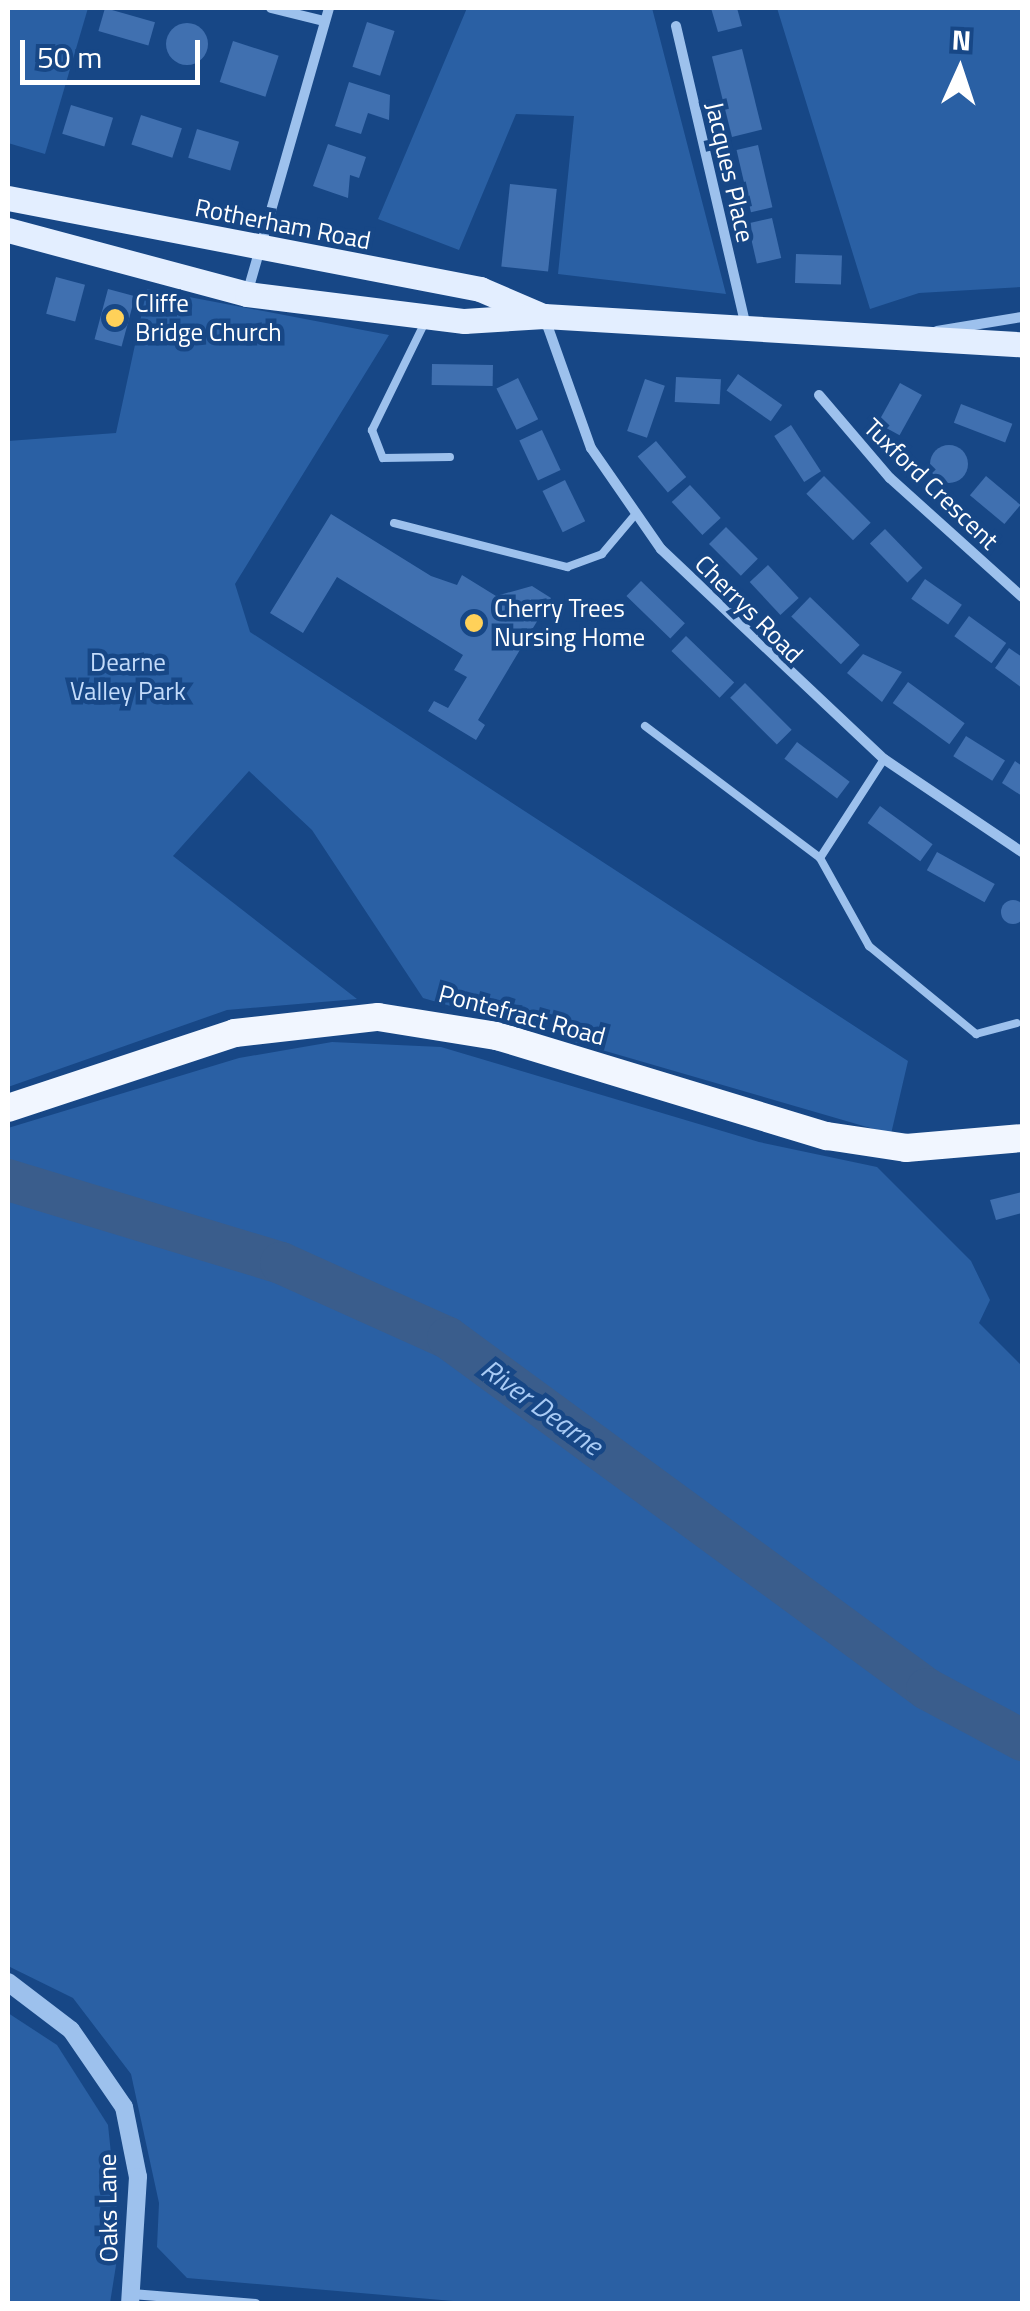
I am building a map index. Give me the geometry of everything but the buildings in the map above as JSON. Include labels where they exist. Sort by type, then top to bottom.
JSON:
[{"type":"highway","name":"Pontefract Road","points":[[21,1104],[236,1033],[378,1016],[497,1036],[826,1136],[906,1148],[1022,1138]]},
{"type":"main road","name":"Rotherham Road","points":[[8,198],[254,252],[480,288],[544,316]]},
{"type":"main road","name":"Rotherham Road","points":[[8,230],[247,294],[497,324],[544,316],[1022,345]]},
{"type":"street","points":[[271,8],[324,21]]},
{"type":"street","points":[[247,294],[254,252],[329,8]]},
{"type":"street","name":"Jacques Place","points":[[676,26],[746,327]]},
{"type":"street","name":"Cherrys Road","points":[[544,316],[590,448],[634,516],[726,618],[884,759],[1022,852]]},
{"type":"street","points":[[912,338],[986,317],[1022,317]]},
{"type":"street","name":"Tuxford Crescent","points":[[819,394],[890,478],[1022,597]]},
{"type":"street","name":"Oaks Lane","points":[[8,1982],[71,2030],[124,2107],[138,2177],[131,2299]]},
{"type":"street","points":[[131,2299],[256,2304]]},
{"type":"lane","points":[[428,316],[372,430],[383,458],[450,457]]},
{"type":"lane","points":[[394,523],[568,567],[602,554],[634,516]]},
{"type":"lane","points":[[645,726],[820,858],[869,946],[976,1034],[1017,1023]]},
{"type":"lane","points":[[820,858],[884,759]]},
{"type":"green space","points":[[8,8],[88,8],[45,154],[8,143]]},
{"type":"green space","points":[[467,8],[652,8],[726,294],[558,274],[574,116],[516,114],[459,250],[378,219]]},
{"type":"green space","points":[[777,8],[1022,8],[1022,287],[919,293],[870,309]]},
{"type":"green space","name":"Dearne Valley Park","points":[[147,289],[389,335],[235,584],[250,632],[908,1061],[891,1134],[423,998],[312,830],[249,771],[173,856],[357,999],[227,1010],[8,1087],[8,441],[116,433]]},
{"type":"green space","points":[[332,1042],[441,1047],[759,1142],[877,1167],[971,1261],[990,1300],[979,1323],[1022,1366],[1022,2303],[476,2303],[187,2278],[157,2247],[159,2203],[131,2074],[73,1998],[8,1966],[8,1128],[239,1058]]},
{"type":"green space","points":[[8,2013],[57,2045],[108,2125],[120,2240],[110,2303],[8,2303]]},
{"type":"waterway","name":"River Dearne","points":[[8,1180],[281,1263],[448,1338],[927,1689],[1022,1740]]},
{"type":"place","name":"Cliffe Bridge Church","points":[[115,318]]},
{"type":"place","name":"Cherry Trees Nursing Home","points":[[474,623]]}]
